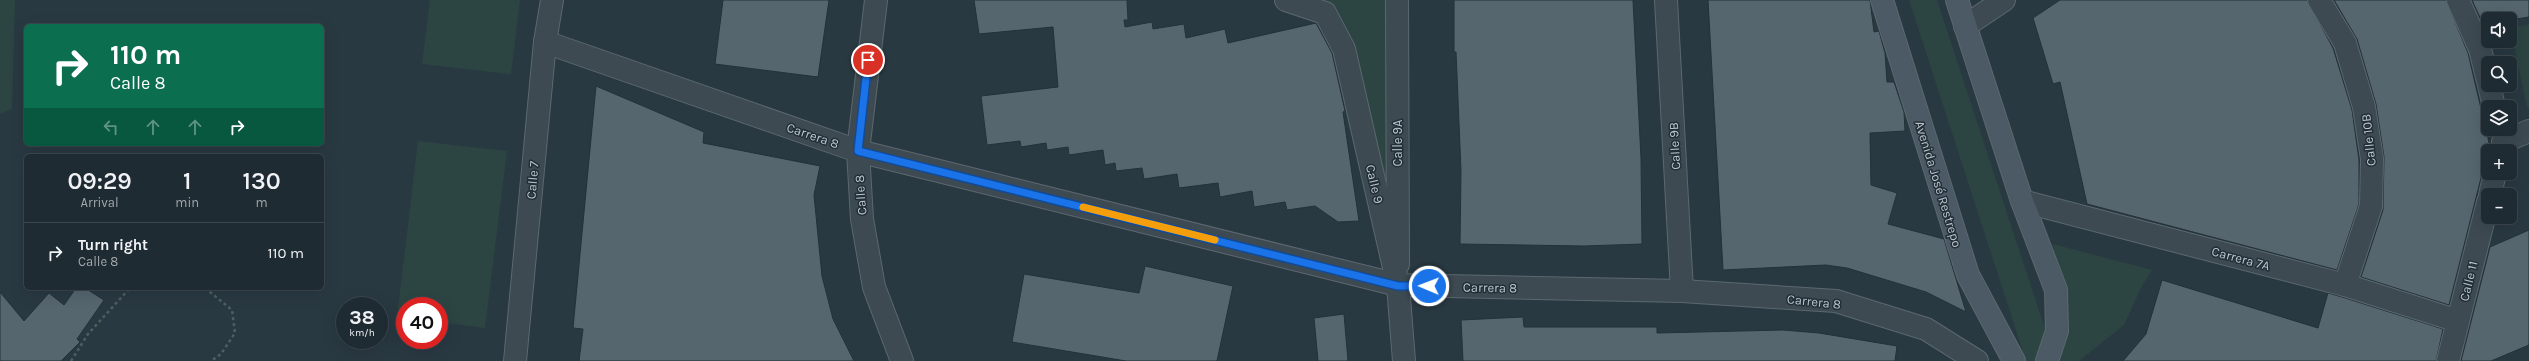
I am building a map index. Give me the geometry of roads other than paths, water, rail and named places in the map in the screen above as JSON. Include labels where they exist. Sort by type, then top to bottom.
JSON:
[{"type":"main road","name":"Avenida José Restrepo","points":[[1882,0],[1968,275],[2014,361]]},
{"type":"main road","points":[[1957,0],[2022,201],[2056,290],[2057,331],[2047,361]]},
{"type":"street","name":"Calle 7","points":[[515,361],[545,42],[552,0]]},
{"type":"street","name":"Calle 8","points":[[876,0],[858,151],[862,219],[874,287],[902,361]]},
{"type":"street","name":"Calle 9","points":[[1286,0],[1325,13],[1344,49],[1398,286],[1404,361]]},
{"type":"street","name":"Calle 9A","points":[[1397,0],[1398,286]]},
{"type":"street","name":"Calle 9B","points":[[1666,0],[1682,291]]},
{"type":"street","points":[[1965,26],[2004,0]]},
{"type":"street","name":"Calle 10B","points":[[2319,0],[2345,43],[2364,107],[2372,159],[2371,206],[2345,286]]},
{"type":"street","points":[[2458,0],[2482,56]]},
{"type":"street","name":"Carrera 8","points":[[545,42],[858,151],[1398,286],[1682,291],[1836,301],[1926,329],[1977,361]]},
{"type":"street","points":[[2501,140],[2529,131]]},
{"type":"street","name":"Carrera 7A","points":[[2022,201],[2345,286],[2458,321]]},
{"type":"street","name":"Calle 11","points":[[2448,361],[2482,224]]}]
